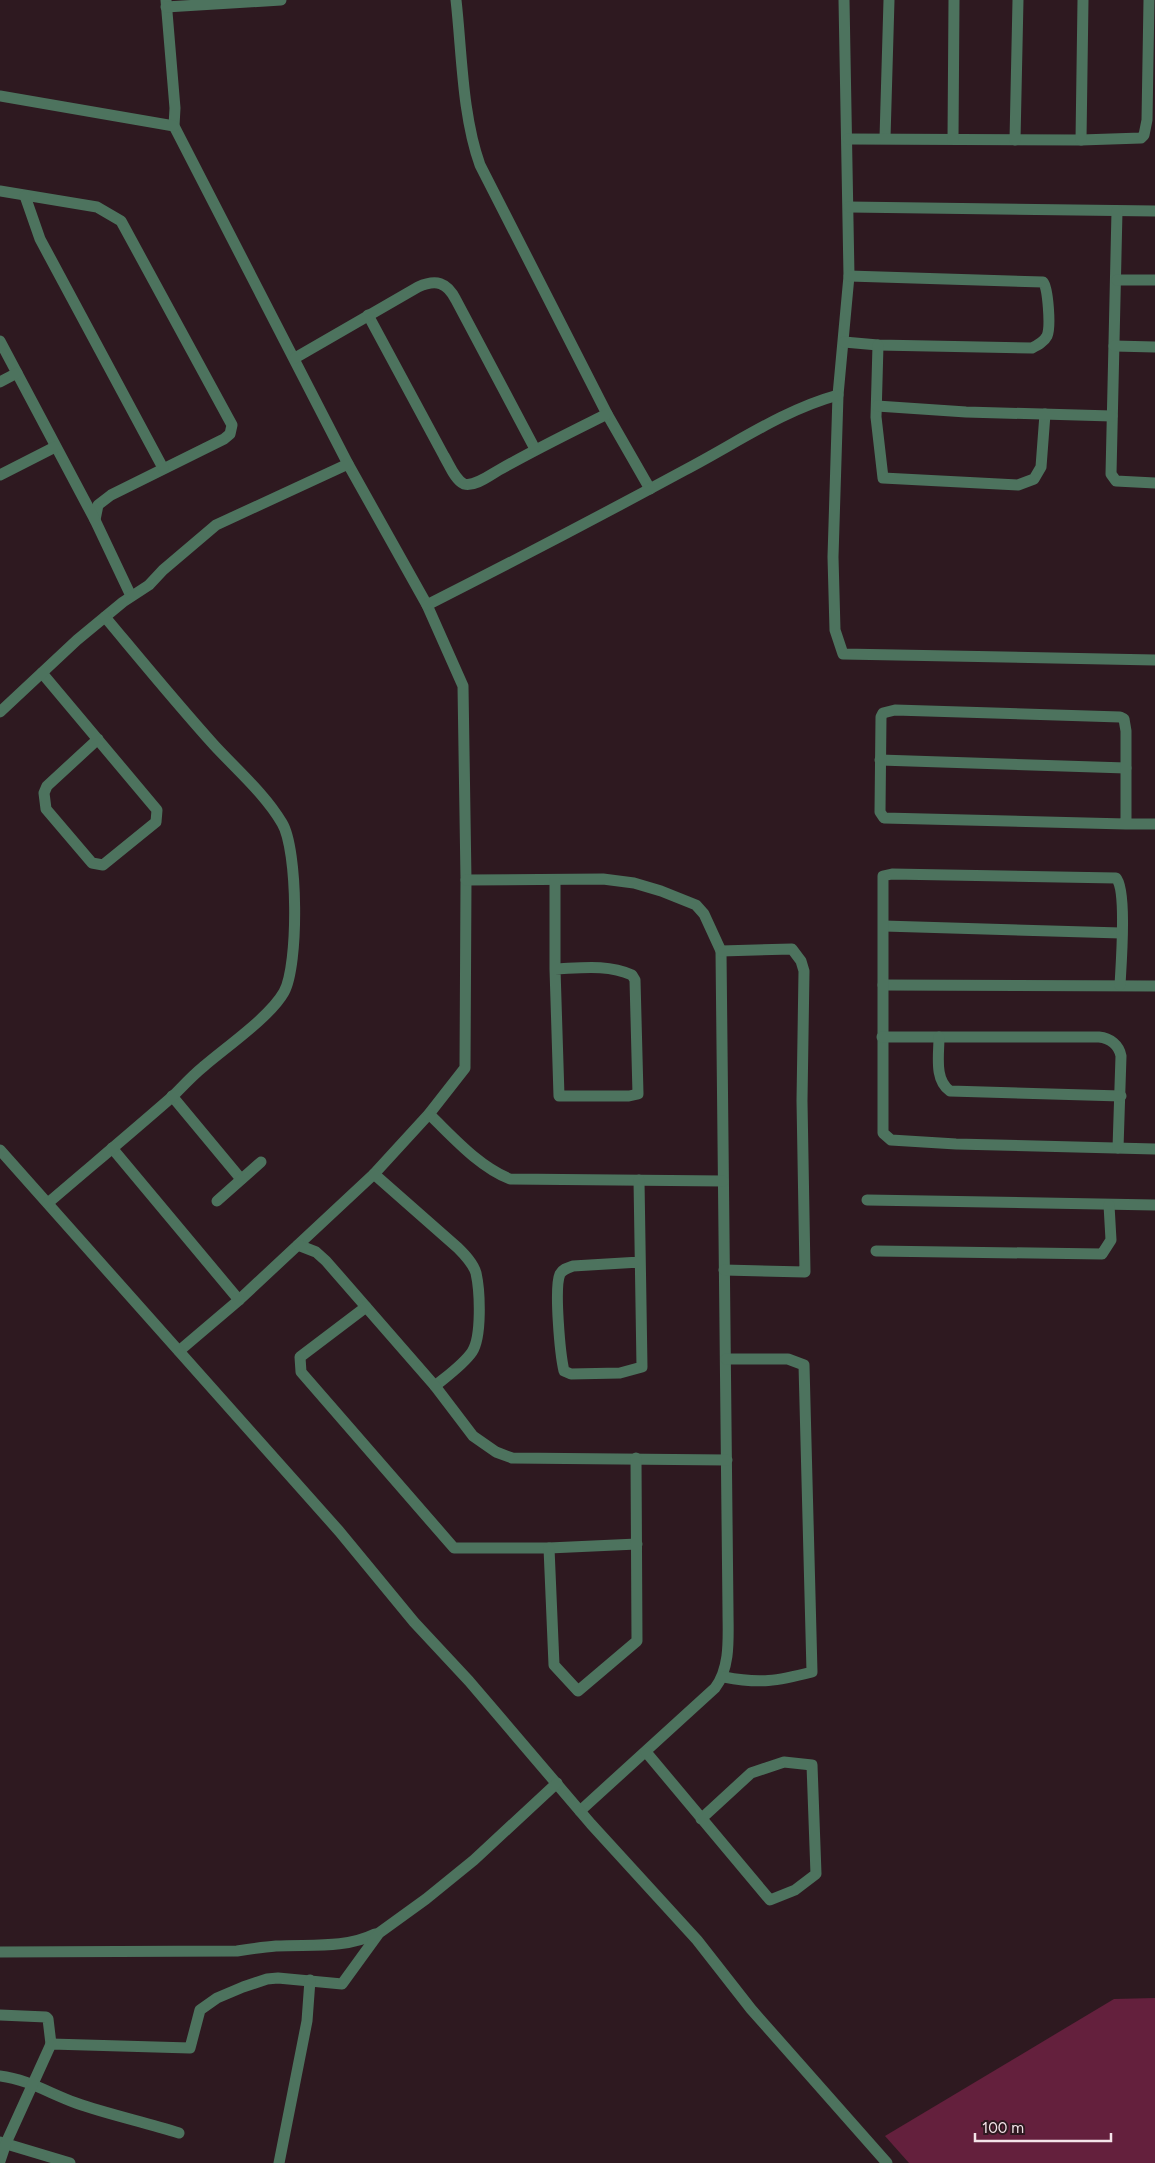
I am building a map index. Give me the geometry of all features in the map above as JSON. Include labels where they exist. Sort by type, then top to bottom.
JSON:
[{"type":"street","points":[[179,1351],[239,1300],[374,1174],[429,1114],[465,1068],[466,880],[463,686],[427,605],[348,464],[174,126],[175,108],[166,3],[281,0]]},
{"type":"street","points":[[456,0],[468,117],[475,152],[607,414],[650,489]]},
{"type":"street","points":[[844,0],[850,276],[838,395],[833,557],[835,630],[843,654],[1155,660]]},
{"type":"street","points":[[885,138],[889,0]]},
{"type":"street","points":[[952,139],[954,0]]},
{"type":"street","points":[[1015,140],[1018,0]]},
{"type":"street","points":[[1081,140],[1082,0]]},
{"type":"street","points":[[848,139],[1137,140],[1144,135],[1147,120],[1149,0]]},
{"type":"street","points":[[0,96],[174,126]]},
{"type":"street","points":[[0,191],[97,207],[121,221],[232,425],[230,434],[224,439],[163,468],[104,500],[98,505],[95,520]]},
{"type":"street","points":[[25,196],[40,239],[163,468]]},
{"type":"street","points":[[849,207],[1155,211]]},
{"type":"street","points":[[1117,211],[1117,280],[1111,474],[1116,481],[1155,483]]},
{"type":"street","points":[[844,342],[878,345],[1032,348],[1043,342],[1048,332],[1047,293],[1045,284],[1042,282],[850,276]]},
{"type":"street","points":[[1117,280],[1155,280]]},
{"type":"street","points":[[295,358],[426,283],[437,281],[448,287],[456,300],[535,449]]},
{"type":"street","points":[[368,315],[444,456],[462,483],[478,482],[535,449],[607,414]]},
{"type":"street","points":[[0,341],[95,520],[131,596]]},
{"type":"street","points":[[878,345],[877,406],[883,478],[1018,485],[1034,479],[1041,467],[1045,414]]},
{"type":"street","points":[[1114,346],[1155,347]]},
{"type":"street","points":[[0,382],[17,372]]},
{"type":"street","points":[[427,605],[650,489],[781,418],[821,400],[838,395]]},
{"type":"street","points":[[877,406],[966,412],[1112,416]]},
{"type":"street","points":[[0,474],[55,447]]},
{"type":"street","points":[[0,712],[77,640],[131,596],[149,585],[163,570],[216,525],[348,464]]},
{"type":"street","points":[[48,1203],[202,1068],[238,1039],[278,1000],[285,990],[290,973],[293,947],[294,898],[291,852],[288,836],[277,815],[212,743],[106,617]]},
{"type":"street","points":[[42,674],[98,739],[157,810],[156,822],[103,865],[92,863],[46,809],[44,793],[47,786],[98,739]]},
{"type":"street","points":[[1126,824],[1124,719],[1117,716],[895,710],[883,713],[881,717],[880,812],[884,818],[1126,824],[1155,824]]},
{"type":"street","points":[[880,760],[1126,768]]},
{"type":"street","points":[[1120,985],[1120,883],[1114,877],[888,874],[883,876],[881,881],[884,926],[883,1133],[891,1140],[956,1144],[1155,1149]]},
{"type":"street","points":[[466,880],[555,881],[603,879],[634,883],[680,897],[696,905],[704,914],[721,951],[728,1634],[724,1677],[715,1688],[580,1811]]},
{"type":"street","points":[[555,881],[555,969],[558,1096],[636,1095],[638,1087],[635,980],[632,975],[614,969],[599,967],[555,969]]},
{"type":"street","points":[[884,926],[1121,933]]},
{"type":"street","points":[[721,951],[792,949],[801,961],[804,971],[802,1101],[805,1272],[724,1270]]},
{"type":"street","points":[[883,985],[1155,986]]},
{"type":"street","points":[[882,1037],[1106,1038],[1117,1046],[1120,1051],[1121,1096],[1118,1148]]},
{"type":"street","points":[[939,1037],[940,1077],[942,1084],[950,1091],[1121,1096]]},
{"type":"street","points":[[172,1096],[241,1180]]},
{"type":"street","points":[[429,1114],[467,1150],[499,1174],[510,1179],[723,1180]]},
{"type":"street","points":[[112,1148],[239,1300]]},
{"type":"street","points":[[0,1150],[339,1531],[414,1622],[460,1671],[580,1811],[697,1940],[751,2009],[887,2163]]},
{"type":"street","points":[[217,1201],[260,1162]]},
{"type":"street","points":[[374,1174],[458,1248],[476,1271],[479,1326],[475,1348],[468,1358],[435,1386]]},
{"type":"street","points":[[640,1180],[642,1367],[620,1373],[571,1374],[564,1371],[558,1293],[559,1276],[563,1269],[573,1266],[640,1262]]},
{"type":"street","points":[[867,1200],[1155,1205]]},
{"type":"street","points":[[876,1251],[1102,1254],[1111,1240],[1109,1204]]},
{"type":"street","points":[[298,1245],[316,1252],[326,1261],[435,1386],[473,1436],[496,1452],[512,1458],[727,1460]]},
{"type":"street","points":[[366,1307],[300,1357],[300,1372],[454,1548],[549,1548],[637,1544]]},
{"type":"street","points":[[724,1677],[744,1681],[776,1681],[812,1672],[804,1365],[788,1358],[726,1359]]},
{"type":"street","points":[[549,1548],[554,1665],[578,1691],[636,1641],[636,1458]]},
{"type":"street","points":[[646,1752],[701,1819],[770,1900],[795,1890],[816,1874],[812,1765],[784,1762],[751,1773],[701,1819]]},
{"type":"street","points":[[0,1952],[237,1951],[273,1946],[344,1944],[364,1940],[379,1932],[426,1899],[474,1860],[557,1783]]},
{"type":"street","points":[[51,2044],[190,2048],[197,2017],[200,2010],[206,2004],[267,1978],[288,1978],[342,1984],[379,1932]]},
{"type":"street","points":[[279,2163],[307,2021],[310,1980]]},
{"type":"street","points":[[0,2015],[46,2017],[48,2019],[51,2044],[3,2142],[0,2161]]},
{"type":"street","points":[[0,2076],[12,2077],[83,2105],[180,2134]]},
{"type":"street","points":[[3,2142],[70,2163]]},
{"type":"shaded area","points":[[1155,1998],[1155,2163],[909,2163],[885,2136],[1114,1999]]}]
